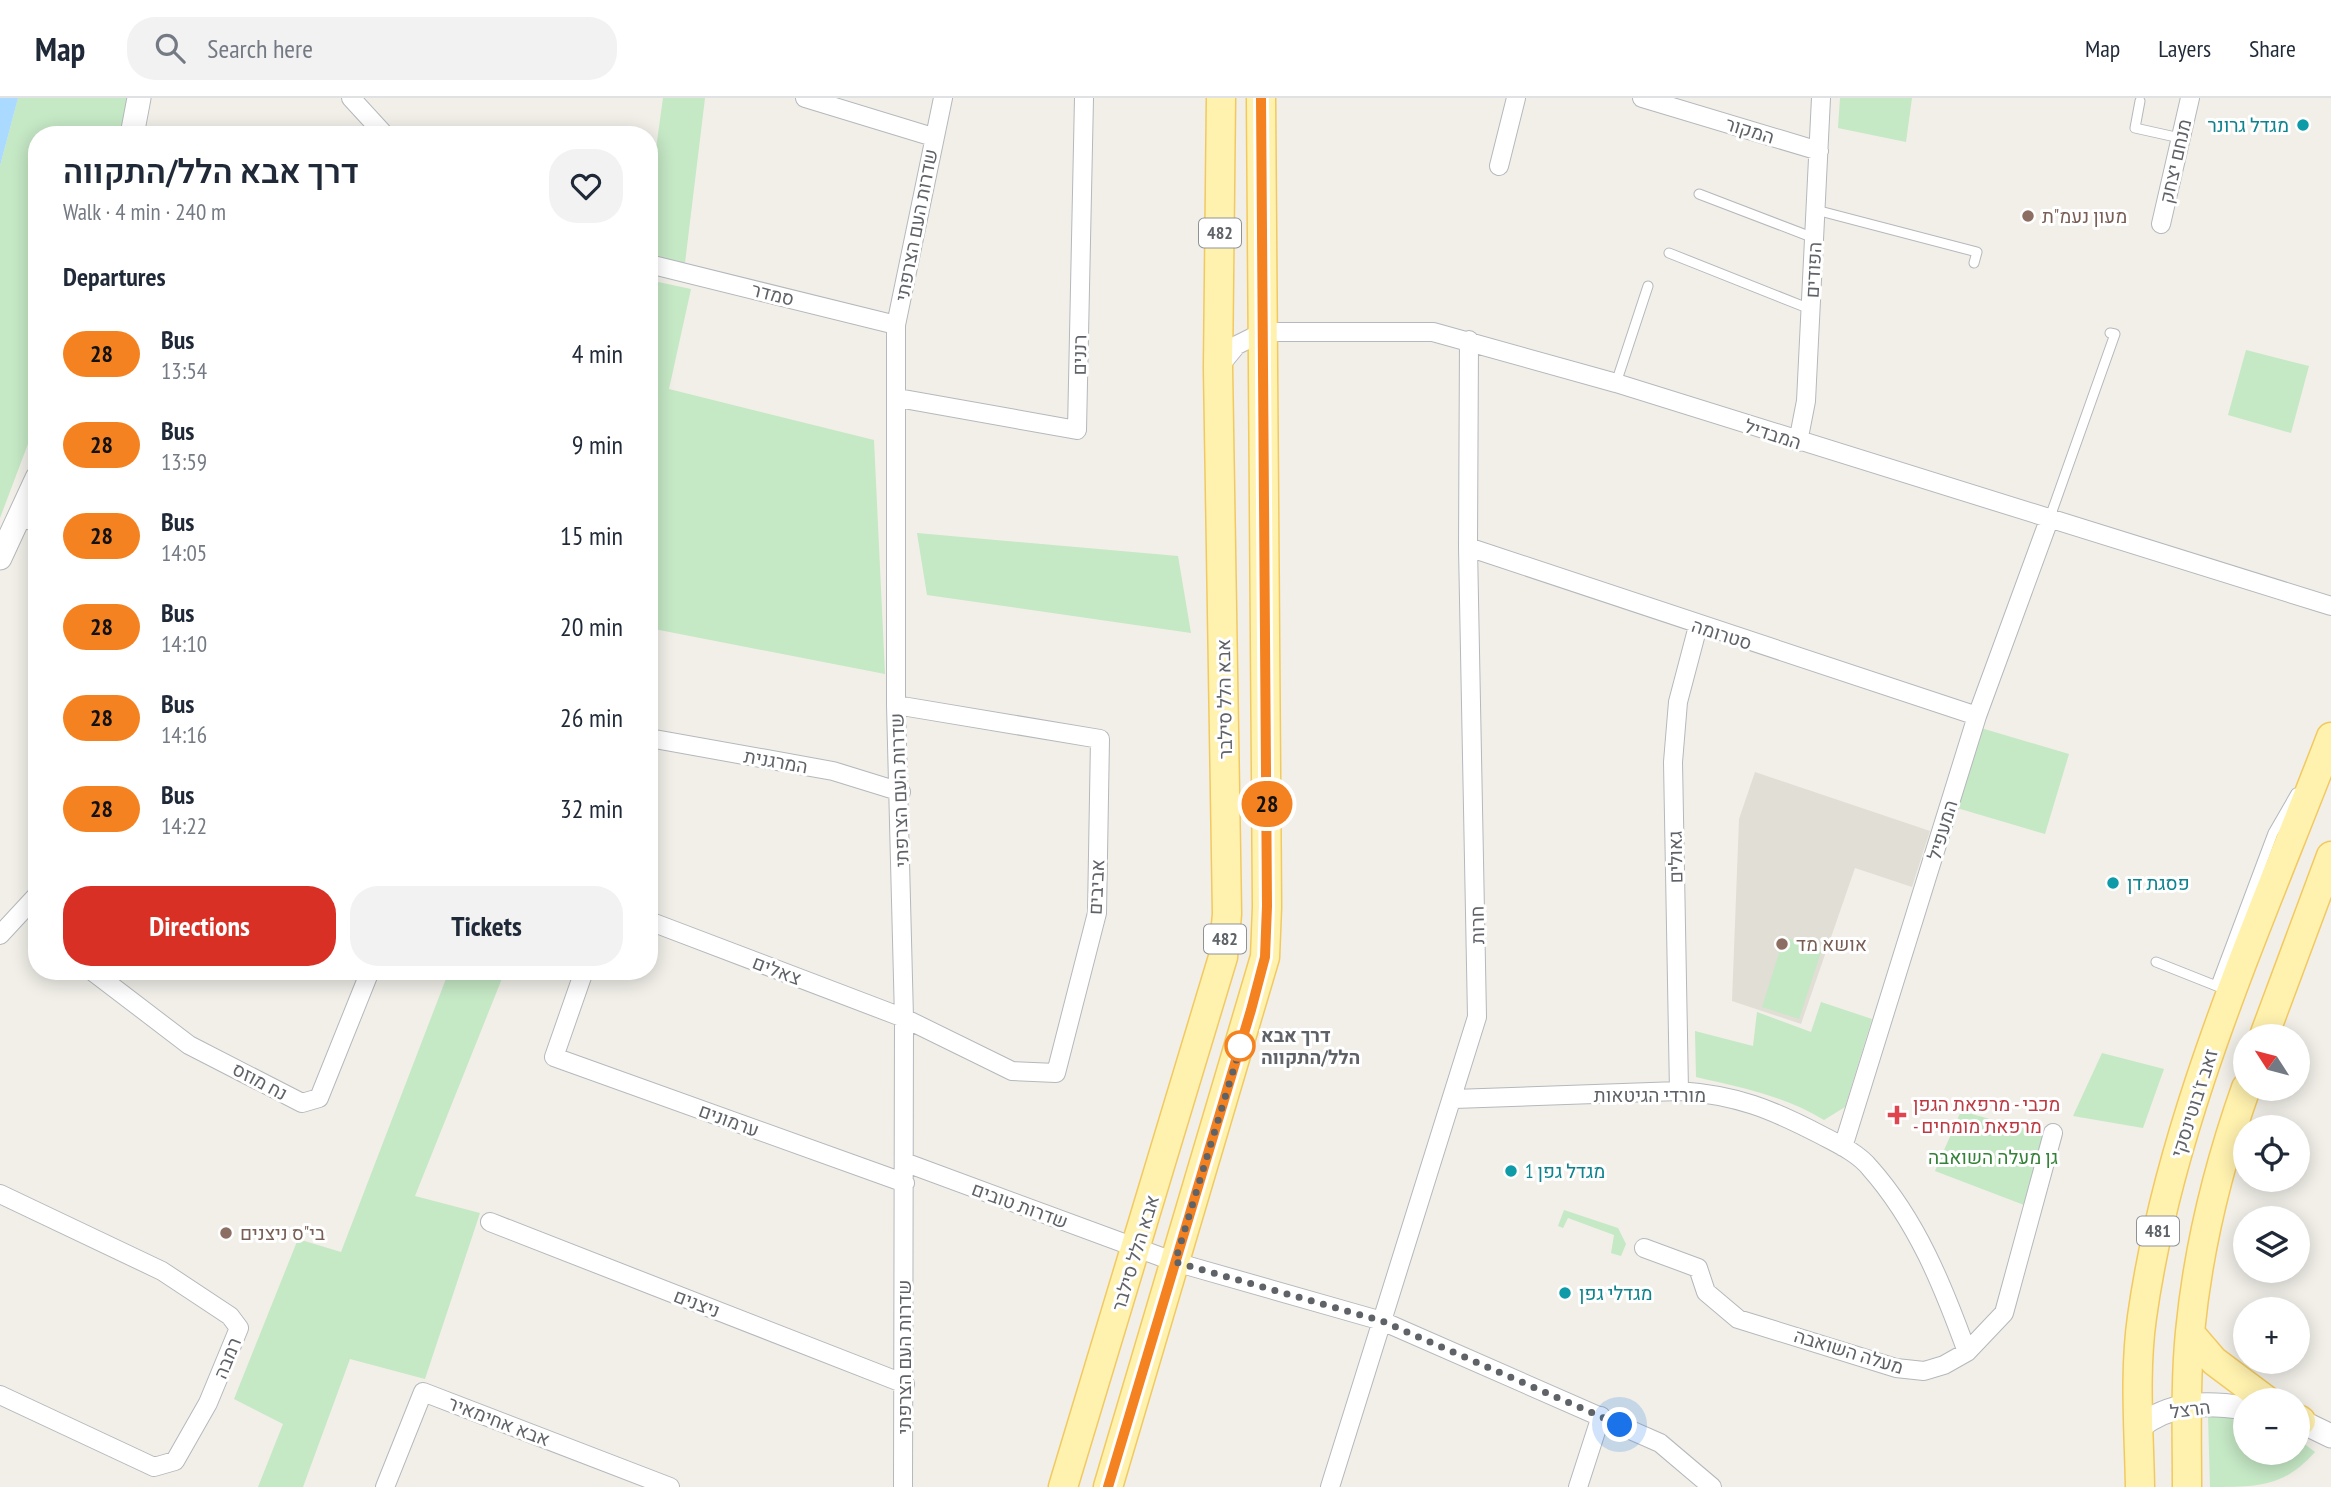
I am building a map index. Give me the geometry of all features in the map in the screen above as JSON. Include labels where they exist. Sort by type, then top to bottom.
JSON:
[{"type":"main road","name":"אבא הלל סילבר","points":[[1063,1487],[1223,957],[1227,914],[1219,368],[1221,98]]},
{"type":"main road","name":"482","points":[[1108,1487],[1265,957],[1267,906],[1261,98]]},
{"type":"main road","name":"זאב ז'בוטינסקי","points":[[2140,1487],[2138,1427],[2142,1320],[2152,1258],[2181,1138],[2215,1041],[2223,992],[2328,745]]},
{"type":"main road","points":[[2269,1024],[2328,874]]},
{"type":"main road","points":[[2215,1041],[2202,1101],[2203,1121],[2214,1130],[2221,1131],[2233,1125]]},
{"type":"main road","name":"481","points":[[2186,1487],[2190,1334],[2211,1207],[2233,1125]]},
{"type":"main road","points":[[2190,1334],[2214,1360],[2250,1388]]},
{"type":"street","points":[[134,126],[139,98]]},
{"type":"street","points":[[351,98],[377,126]]},
{"type":"street","points":[[804,98],[933,137]]},
{"type":"street","name":"שדרות העם הצרפתי","points":[[903,1487],[905,1183],[901,792],[896,705],[896,325],[943,98]]},
{"type":"street","name":"רננים","points":[[898,398],[1077,430],[1084,98]]},
{"type":"street","points":[[1499,166],[1516,98]]},
{"type":"street","name":"המקור","points":[[1642,98],[1819,150]]},
{"type":"street","name":"הפודים","points":[[1798,442],[1806,401],[1821,98]]},
{"type":"street","name":"מנחם יצחק","points":[[2161,224],[2190,98]]},
{"type":"street","name":"סמדר","points":[[658,266],[896,325]]},
{"type":"street","points":[[1219,368],[1237,345],[1263,332]]},
{"type":"street","name":"המבדיל","points":[[1263,332],[1433,332],[1469,340],[1616,383],[1798,442],[2050,517],[2331,606]]},
{"type":"street","name":"חרות","points":[[1330,1487],[1478,1017],[1468,547],[1469,340]]},
{"type":"street","name":"המעפיל","points":[[1843,1147],[1976,716],[2050,517]]},
{"type":"street","points":[[0,558],[28,524]]},
{"type":"street","name":"סטרומה","points":[[1468,547],[1698,626],[1976,716]]},
{"type":"street","name":"גאולים","points":[[1679,1091],[1673,762],[1678,702],[1698,626]]},
{"type":"street","name":"אביבים","points":[[896,705],[1100,739],[1097,912],[1056,1073],[1012,1071],[904,1018]]},
{"type":"street","name":"המרגנית","points":[[658,740],[833,771],[901,792]]},
{"type":"street","points":[[0,935],[28,918]]},
{"type":"street","name":"צאלים","points":[[658,924],[904,1018]]},
{"type":"street","name":"נח מוזס","points":[[104,980],[189,1045],[302,1103],[319,1098],[366,980]]},
{"type":"street","name":"ערמונים","points":[[581,980],[554,1057],[905,1183]]},
{"type":"street","name":"מורדי הגיטאות","points":[[1454,1099],[1679,1091],[1704,1093],[1768,1108],[1843,1147],[1869,1166],[1911,1224],[1941,1282],[1967,1352]]},
{"type":"street","name":"מעלה השואבה","points":[[1644,1248],[1698,1268],[1706,1292],[1738,1319],[1896,1368],[1924,1371],[1944,1365],[1967,1352],[2004,1313],[2053,1133]]},
{"type":"street","name":"שדרות טובים","points":[[904,1162],[1175,1262],[1382,1321],[1660,1443],[1712,1487]]},
{"type":"street","name":"רמבה","points":[[0,1194],[162,1271],[230,1316],[239,1328],[208,1403],[175,1461],[153,1467],[0,1395]]},
{"type":"street","name":"ניצנים","points":[[490,1222],[905,1384]]},
{"type":"street","name":"אבא אחימאיר","points":[[385,1487],[424,1392],[670,1487]]},
{"type":"street","name":"הרצל","points":[[2138,1427],[2167,1409],[2188,1405],[2233,1407]]},
{"type":"street","points":[[1578,1487],[1601,1416]]},
{"type":"street","points":[[2310,1426],[2331,1436]]},
{"type":"lane","points":[[2140,101],[2135,128],[2180,138]]},
{"type":"lane","points":[[1699,194],[1814,238]]},
{"type":"lane","points":[[1816,209],[1977,252],[1974,263]]},
{"type":"lane","points":[[1668,254],[1811,310]]},
{"type":"lane","points":[[1616,383],[1648,286]]},
{"type":"lane","points":[[2050,517],[2115,334],[2109,333]]},
{"type":"lane","points":[[2156,962],[2223,992]]},
{"type":"shaded area","name":"אושא מד","points":[[1755,772],[1930,831],[1912,887],[1855,868],[1801,1024],[1732,1001],[1739,819]]},
{"type":"green space","points":[[18,98],[128,98],[123,126],[28,126],[28,444],[0,518],[0,166]]},
{"type":"green space","points":[[663,98],[705,98],[685,263],[658,257],[658,134]]},
{"type":"green space","points":[[1840,98],[1912,98],[1906,142],[1838,128]]},
{"type":"green space","points":[[658,282],[691,289],[669,389],[874,440],[885,674],[658,630]]},
{"type":"green space","points":[[2246,350],[2309,366],[2291,433],[2228,415]]},
{"type":"green space","points":[[917,533],[1178,556],[1191,633],[927,595]]},
{"type":"green space","points":[[1981,728],[2069,754],[2045,834],[1957,808]]},
{"type":"green space","points":[[1784,937],[1822,949],[1799,1019],[1762,1007]]},
{"type":"green space","points":[[446,980],[501,980],[415,1196],[480,1213],[425,1379],[350,1359],[303,1487],[258,1487],[283,1424],[234,1399],[298,1239],[341,1252]]},
{"type":"green space","points":[[1821,1002],[1872,1019],[1845,1107],[1824,1120],[1778,1098],[1696,1077],[1695,1031],[1753,1046],[1757,1012],[1811,1032]]},
{"type":"green space","points":[[2102,1053],[2164,1069],[2143,1128],[2073,1116]]},
{"type":"green space","name":"גן מעלה השואבה","points":[[1961,1111],[2048,1135],[2024,1205],[1935,1171]]},
{"type":"green space","points":[[1564,1210],[1618,1228],[1626,1244],[1621,1256],[1611,1253],[1614,1235],[1568,1218],[1563,1228],[1558,1226]]},
{"type":"green space","points":[[2208,1415],[2233,1418],[2233,1465],[2302,1465],[2269,1483],[2210,1487]]},
{"type":"water","points":[[0,98],[18,98],[0,166]]},
{"type":"bus line","name":"28","points":[[1108,1487],[1265,957],[1267,906],[1261,98]]},
{"type":"place","name":"מגדל גרונר","points":[[2303,125]]},
{"type":"place","name":"מעון נעמ\"ת","points":[[2028,216]]},
{"type":"place","name":"פסגת דן","points":[[2113,883]]},
{"type":"place","name":"אושא מד","points":[[1782,944]]},
{"type":"place","name":"דרך אבא הלל/התקווה","points":[[1240,1046]]},
{"type":"place","name":"מכבי - מרפאת הגפן - מרפאת מומחים","points":[[1897,1115]]},
{"type":"place","name":"מגדל גפן 1","points":[[1511,1171]]},
{"type":"place","name":"בי\"ס ניצנים","points":[[226,1233]]},
{"type":"place","name":"מגדלי גפן","points":[[1565,1293]]},
{"type":"route","points":[[1240,1046],[1244,1035],[1175,1262],[1382,1321],[1620,1425]]}]
